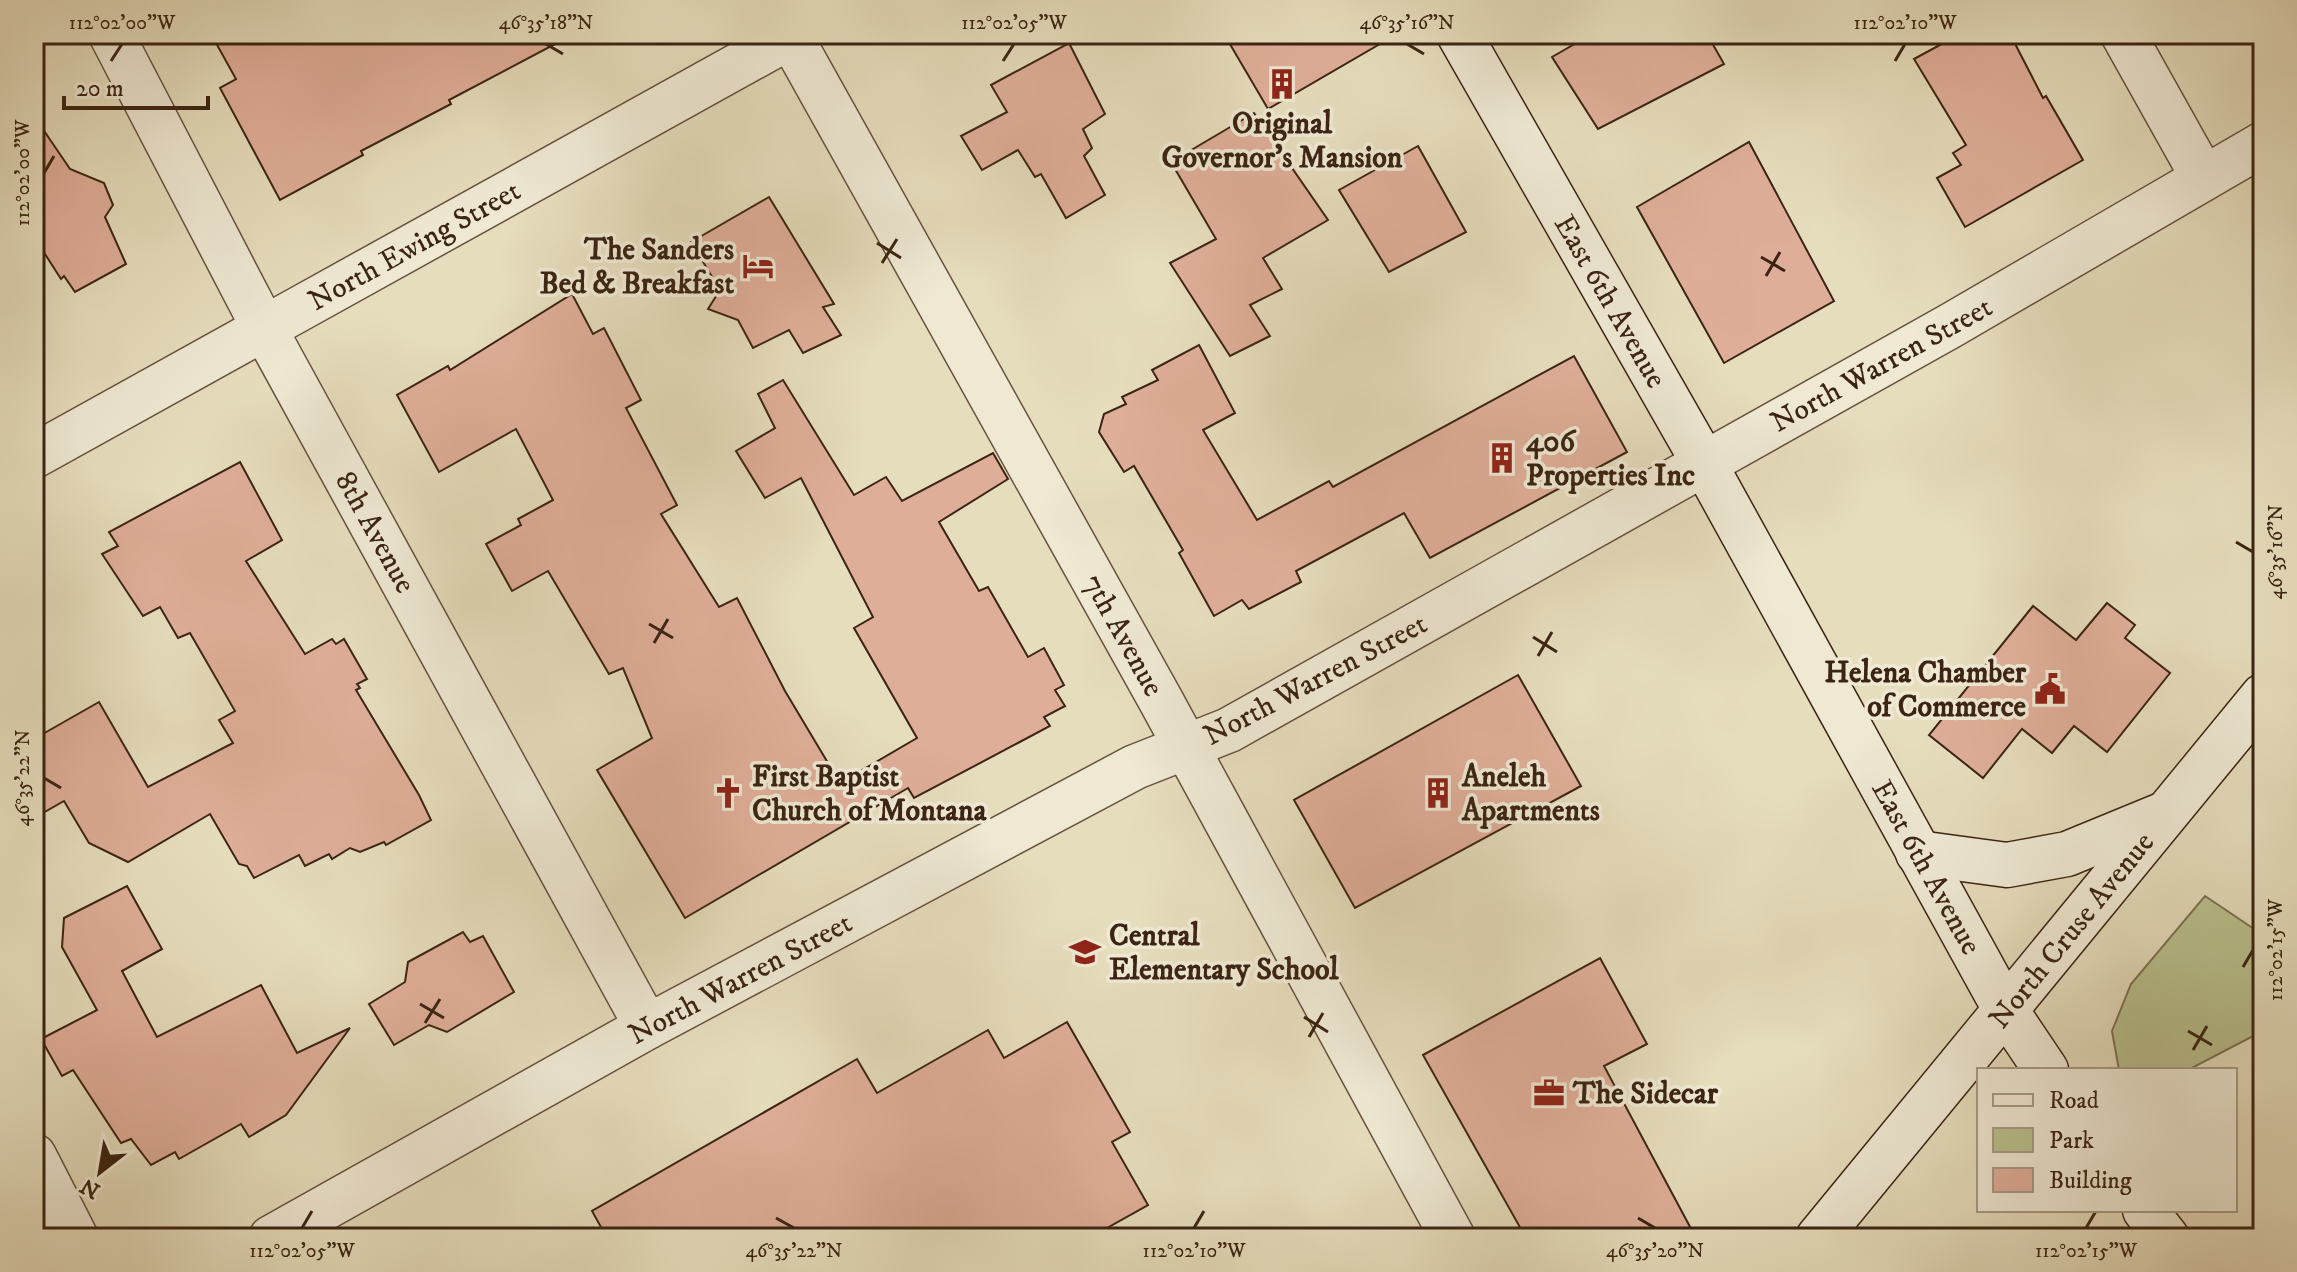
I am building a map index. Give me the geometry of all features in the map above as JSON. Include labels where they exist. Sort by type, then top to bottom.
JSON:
[{"type":"street","name":"8th Avenue","points":[[111,34],[264,328],[647,1027]]},
{"type":"street","name":"East 6th Avenue","points":[[1459,34],[1704,463],[2005,1009],[2045,1068]]},
{"type":"street","points":[[2123,34],[2203,177]]},
{"type":"street","name":"North Ewing Street","points":[[34,456],[792,35]]},
{"type":"street","name":"7th Avenue","points":[[792,35],[1453,1238]]},
{"type":"street","name":"North Warren Street","points":[[271,1238],[647,1027],[1135,767],[1229,730],[1950,326],[2263,144]]},
{"type":"street","name":"North Cruse Avenue","points":[[1818,1238],[2263,696]]},
{"type":"street","points":[[1918,853],[2007,865],[2067,854],[2168,812]]},
{"type":"street","points":[[34,1156],[76,1238]]},
{"type":"street","points":[[2147,1212],[2167,1238]]},
{"type":"green space","points":[[2205,896],[2263,935],[2263,1045],[2261,1047],[2253,1036],[2192,1068],[2119,1068],[2112,1031],[2131,984]]},
{"type":"building","points":[[211,34],[574,34],[449,100],[451,104],[361,151],[363,155],[280,200],[220,88],[236,79]]},
{"type":"building","name":"Original Governor's Mansion","points":[[1224,34],[1397,34],[1268,109]]},
{"type":"building","points":[[1592,34],[1707,34],[1724,64],[1598,129],[1552,57]]},
{"type":"building","points":[[1960,34],[2010,34],[2043,98],[2046,96],[2083,160],[1965,227],[1937,178],[1961,165],[1953,153],[1966,145],[1914,59]]},
{"type":"building","points":[[1069,43],[1105,114],[1083,129],[1092,148],[1084,156],[1105,195],[1066,218],[1041,174],[1035,177],[1018,150],[982,170],[961,136],[1007,112],[991,85]]},
{"type":"building","points":[[1254,113],[1328,220],[1263,258],[1282,289],[1250,305],[1270,336],[1230,356],[1170,263],[1216,239],[1171,162]]},
{"type":"building","points":[[34,116],[70,169],[104,183],[113,205],[105,217],[126,264],[75,292],[64,276],[61,279],[43,251],[34,247]]},
{"type":"building","points":[[1749,142],[1834,301],[1724,363],[1637,207]]},
{"type":"building","points":[[1418,146],[1466,232],[1389,272],[1339,190]]},
{"type":"building","name":"The Sanders Bed & Breakfast","points":[[769,197],[834,304],[823,307],[841,335],[803,353],[789,330],[753,348],[738,320],[708,309],[720,290],[691,242]]},
{"type":"building","points":[[572,294],[593,334],[604,328],[641,400],[626,408],[677,505],[661,514],[719,607],[737,598],[785,691],[840,783],[917,738],[854,628],[873,617],[801,478],[765,498],[736,451],[775,428],[758,394],[783,380],[854,495],[886,477],[902,501],[993,453],[1008,479],[939,522],[979,591],[988,587],[1028,657],[1044,648],[1064,685],[1055,690],[1065,706],[1044,717],[1050,726],[914,798],[908,788],[685,918],[597,770],[652,738],[623,668],[609,674],[548,571],[512,591],[486,544],[521,525],[518,519],[553,500],[516,429],[439,472],[397,395],[448,366],[450,370]]},
{"type":"building","points":[[1199,345],[1235,413],[1203,430],[1257,520],[1329,481],[1333,487],[1574,356],[1627,452],[1430,558],[1404,513],[1296,571],[1301,582],[1249,609],[1242,600],[1214,616],[1179,553],[1183,550],[1134,466],[1124,472],[1099,432],[1104,414],[1126,404],[1122,397],[1158,380],[1152,370]]},
{"type":"building","points":[[240,462],[282,540],[246,561],[305,654],[332,639],[336,644],[344,639],[367,679],[357,684],[360,688],[356,690],[431,820],[386,845],[384,842],[360,852],[350,848],[332,859],[329,854],[305,866],[299,855],[254,878],[247,866],[239,864],[210,814],[128,862],[89,843],[64,801],[34,818],[34,739],[99,702],[148,787],[233,743],[219,720],[235,711],[190,633],[178,638],[160,607],[143,616],[102,554],[118,546],[109,532]]},
{"type":"building","points":[[2107,603],[2135,625],[2125,638],[2170,673],[2107,752],[2074,726],[2052,753],[2022,729],[1983,778],[1929,735],[2033,606],[2076,640]]},
{"type":"building","name":"Aneleh Apartments","points":[[1518,675],[1581,786],[1355,908],[1294,800]]},
{"type":"building","points":[[127,886],[162,949],[122,971],[157,1037],[261,985],[297,1053],[350,1028],[286,1115],[249,1137],[241,1124],[179,1159],[175,1152],[151,1165],[131,1139],[121,1143],[73,1070],[62,1076],[41,1039],[97,1010],[62,947],[64,918]]},
{"type":"building","points":[[463,932],[470,942],[483,936],[514,992],[447,1032],[429,1025],[394,1045],[369,1004],[405,982],[408,962]]},
{"type":"building","points":[[1600,958],[1647,1044],[1604,1066],[1696,1238],[1526,1238],[1423,1055]]},
{"type":"building","points":[[1067,1022],[1130,1132],[1112,1142],[1148,1205],[1089,1238],[607,1238],[592,1211],[857,1059],[877,1093],[988,1030],[1004,1058]]},
{"type":"place","name":"Original Governor's Mansion","points":[[1282,84]]},
{"type":"place","name":"The Sanders Bed & Breakfast","points":[[758,266]]},
{"type":"place","name":"406 Properties Inc","points":[[1502,458]]},
{"type":"place","name":"Helena Chamber of Commerce","points":[[2050,689]]},
{"type":"place","name":"First Baptist Church of Montana","points":[[728,793]]},
{"type":"place","name":"Aneleh Apartments","points":[[1438,793]]},
{"type":"place","name":"Central Elementary School","points":[[1085,952]]},
{"type":"place","name":"The Sidecar","points":[[1549,1093]]}]
